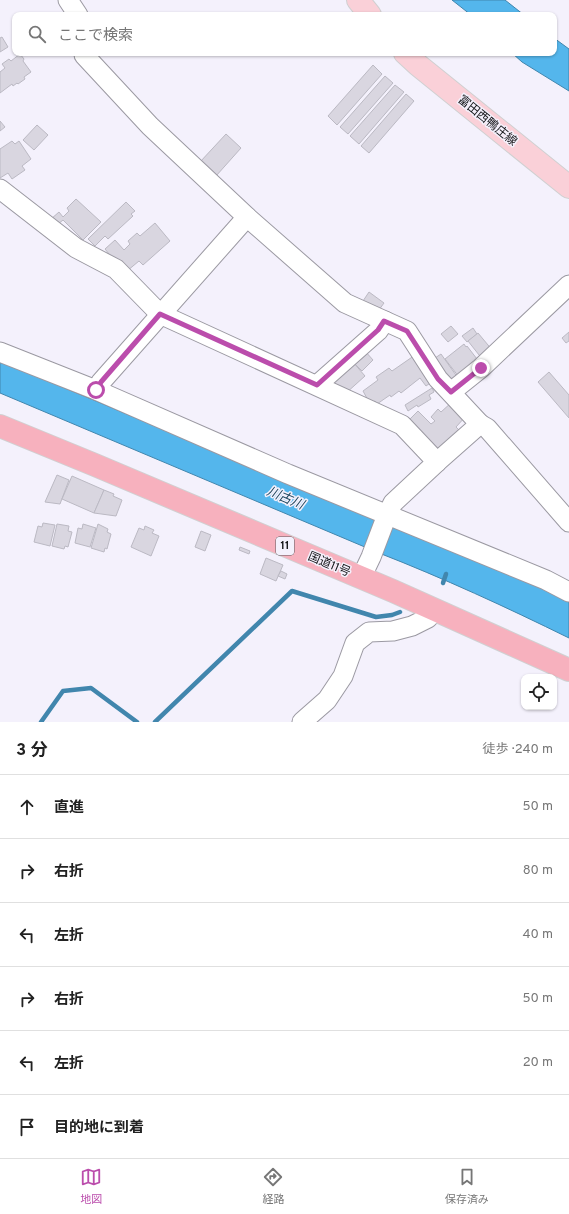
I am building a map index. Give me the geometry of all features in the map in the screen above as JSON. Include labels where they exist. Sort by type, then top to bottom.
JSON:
[{"type":"highway","name":"国道11号","points":[[0,426],[361,578],[569,670]]},
{"type":"main road","points":[[358,0],[368,12]]},
{"type":"main road","name":"富田西鴨庄線","points":[[409,56],[418,65],[569,187]]},
{"type":"street","points":[[68,0],[76,12]]},
{"type":"street","points":[[85,56],[150,126],[247,217],[345,303],[407,331],[438,379],[480,424],[487,428],[569,522]]},
{"type":"street","points":[[0,189],[76,248],[116,269],[160,314],[402,425],[437,462]]},
{"type":"street","points":[[96,390],[101,382],[160,314],[247,217]]},
{"type":"street","points":[[451,392],[481,368],[569,285]]},
{"type":"street","points":[[317,385],[378,330],[384,321]]},
{"type":"street","points":[[0,352],[96,390],[386,517],[546,580],[569,592]]},
{"type":"street","points":[[361,578],[371,557],[386,517],[393,504],[480,424]]},
{"type":"street","points":[[302,722],[327,700],[343,676],[355,643],[369,632],[394,631],[412,626],[428,618],[434,610]]},
{"type":"water","points":[[452,0],[505,0],[520,12],[467,12]]},
{"type":"water","points":[[557,40],[569,49],[569,91],[522,62],[515,56],[557,56]]},
{"type":"water","name":"川古川","points":[[0,361],[386,524],[524,580],[547,591],[569,602],[569,638],[451,583],[0,393]]},
{"type":"building","points":[[2,37],[8,47],[0,52],[0,38]]},
{"type":"building","points":[[17,56],[22,56],[24,59],[23,61],[31,72],[18,84],[17,83],[13,86],[12,84],[0,93],[0,72],[5,68],[2,64],[9,59],[11,61]]},
{"type":"building","points":[[373,65],[382,74],[337,125],[328,116]]},
{"type":"building","points":[[385,76],[393,83],[348,134],[340,127]]},
{"type":"building","points":[[395,85],[404,92],[359,144],[350,136]]},
{"type":"building","points":[[406,94],[414,101],[369,153],[361,146]]},
{"type":"building","points":[[0,121],[5,127],[0,131]]},
{"type":"building","points":[[37,125],[48,135],[34,150],[23,140]]},
{"type":"building","points":[[226,134],[241,148],[216,176],[200,162]]},
{"type":"building","points":[[12,141],[15,144],[19,141],[31,159],[22,166],[25,170],[12,179],[8,173],[0,178],[0,149]]},
{"type":"building","points":[[76,199],[101,222],[83,240],[63,220],[57,225],[51,219],[59,212],[63,217],[69,211],[67,208]]},
{"type":"building","points":[[126,202],[135,211],[131,214],[133,216],[108,239],[105,236],[95,246],[88,239]]},
{"type":"building","points":[[155,223],[170,241],[143,265],[139,261],[127,271],[118,265],[105,249],[115,240],[124,250],[130,244],[128,241],[137,233],[140,236]]},
{"type":"building","points":[[369,292],[384,303],[376,314],[361,304]]},
{"type":"building","points":[[451,326],[458,334],[448,342],[441,334]]},
{"type":"building","points":[[473,328],[477,334],[467,342],[462,336]]},
{"type":"building","points":[[569,332],[569,341],[566,343],[562,338]]},
{"type":"building","points":[[478,333],[493,351],[483,360],[468,341]]},
{"type":"building","points":[[464,344],[477,359],[473,362],[475,364],[459,377],[445,359]]},
{"type":"building","points":[[365,351],[373,360],[362,371],[353,362]]},
{"type":"building","points":[[418,353],[436,379],[426,386],[420,378],[401,393],[399,391],[391,397],[390,395],[377,404],[375,401],[373,402],[371,400],[369,402],[363,391],[378,380],[376,377],[389,368],[392,371]]},
{"type":"building","points":[[441,354],[458,378],[449,384],[432,360]]},
{"type":"building","points":[[352,361],[365,376],[345,394],[332,380]]},
{"type":"building","points":[[549,372],[569,395],[569,418],[538,382]]},
{"type":"building","points":[[432,388],[434,392],[429,395],[431,399],[408,411],[405,405]]},
{"type":"building","points":[[452,402],[466,416],[456,427],[460,431],[438,451],[408,421],[418,411],[431,424],[435,421],[431,417],[438,409],[441,412]]},
{"type":"building","points":[[57,475],[69,480],[60,504],[45,502]]},
{"type":"building","points":[[72,476],[104,490],[94,513],[62,499]]},
{"type":"building","points":[[104,490],[114,494],[113,496],[122,500],[116,516],[94,513]]},
{"type":"building","points":[[43,523],[55,525],[50,546],[34,542],[38,526],[42,527]]},
{"type":"building","points":[[57,524],[69,526],[68,531],[72,532],[68,547],[65,546],[64,549],[52,546]]},
{"type":"building","points":[[83,524],[96,528],[90,547],[75,543],[78,528],[82,529]]},
{"type":"building","points":[[98,524],[108,529],[107,532],[111,534],[107,549],[105,548],[104,552],[91,548]]},
{"type":"building","points":[[145,526],[154,530],[152,533],[159,536],[151,556],[131,547],[139,528],[144,530]]},
{"type":"building","points":[[201,531],[211,535],[205,551],[195,547]]},
{"type":"building","points":[[240,547],[250,551],[249,554],[239,550]]},
{"type":"building","points":[[266,558],[283,565],[276,581],[260,574]]},
{"type":"building","points":[[281,571],[287,574],[285,579],[278,576]]},
{"type":"waterway","points":[[443,583],[446,574]]},
{"type":"waterway","points":[[155,722],[292,591],[376,617],[392,615],[400,612]]},
{"type":"waterway","points":[[41,722],[63,691],[91,688],[137,722]]},
{"type":"route","points":[[96,390],[101,382],[160,314],[317,385],[378,330],[384,321],[407,331],[438,379],[451,392],[481,368]]}]
